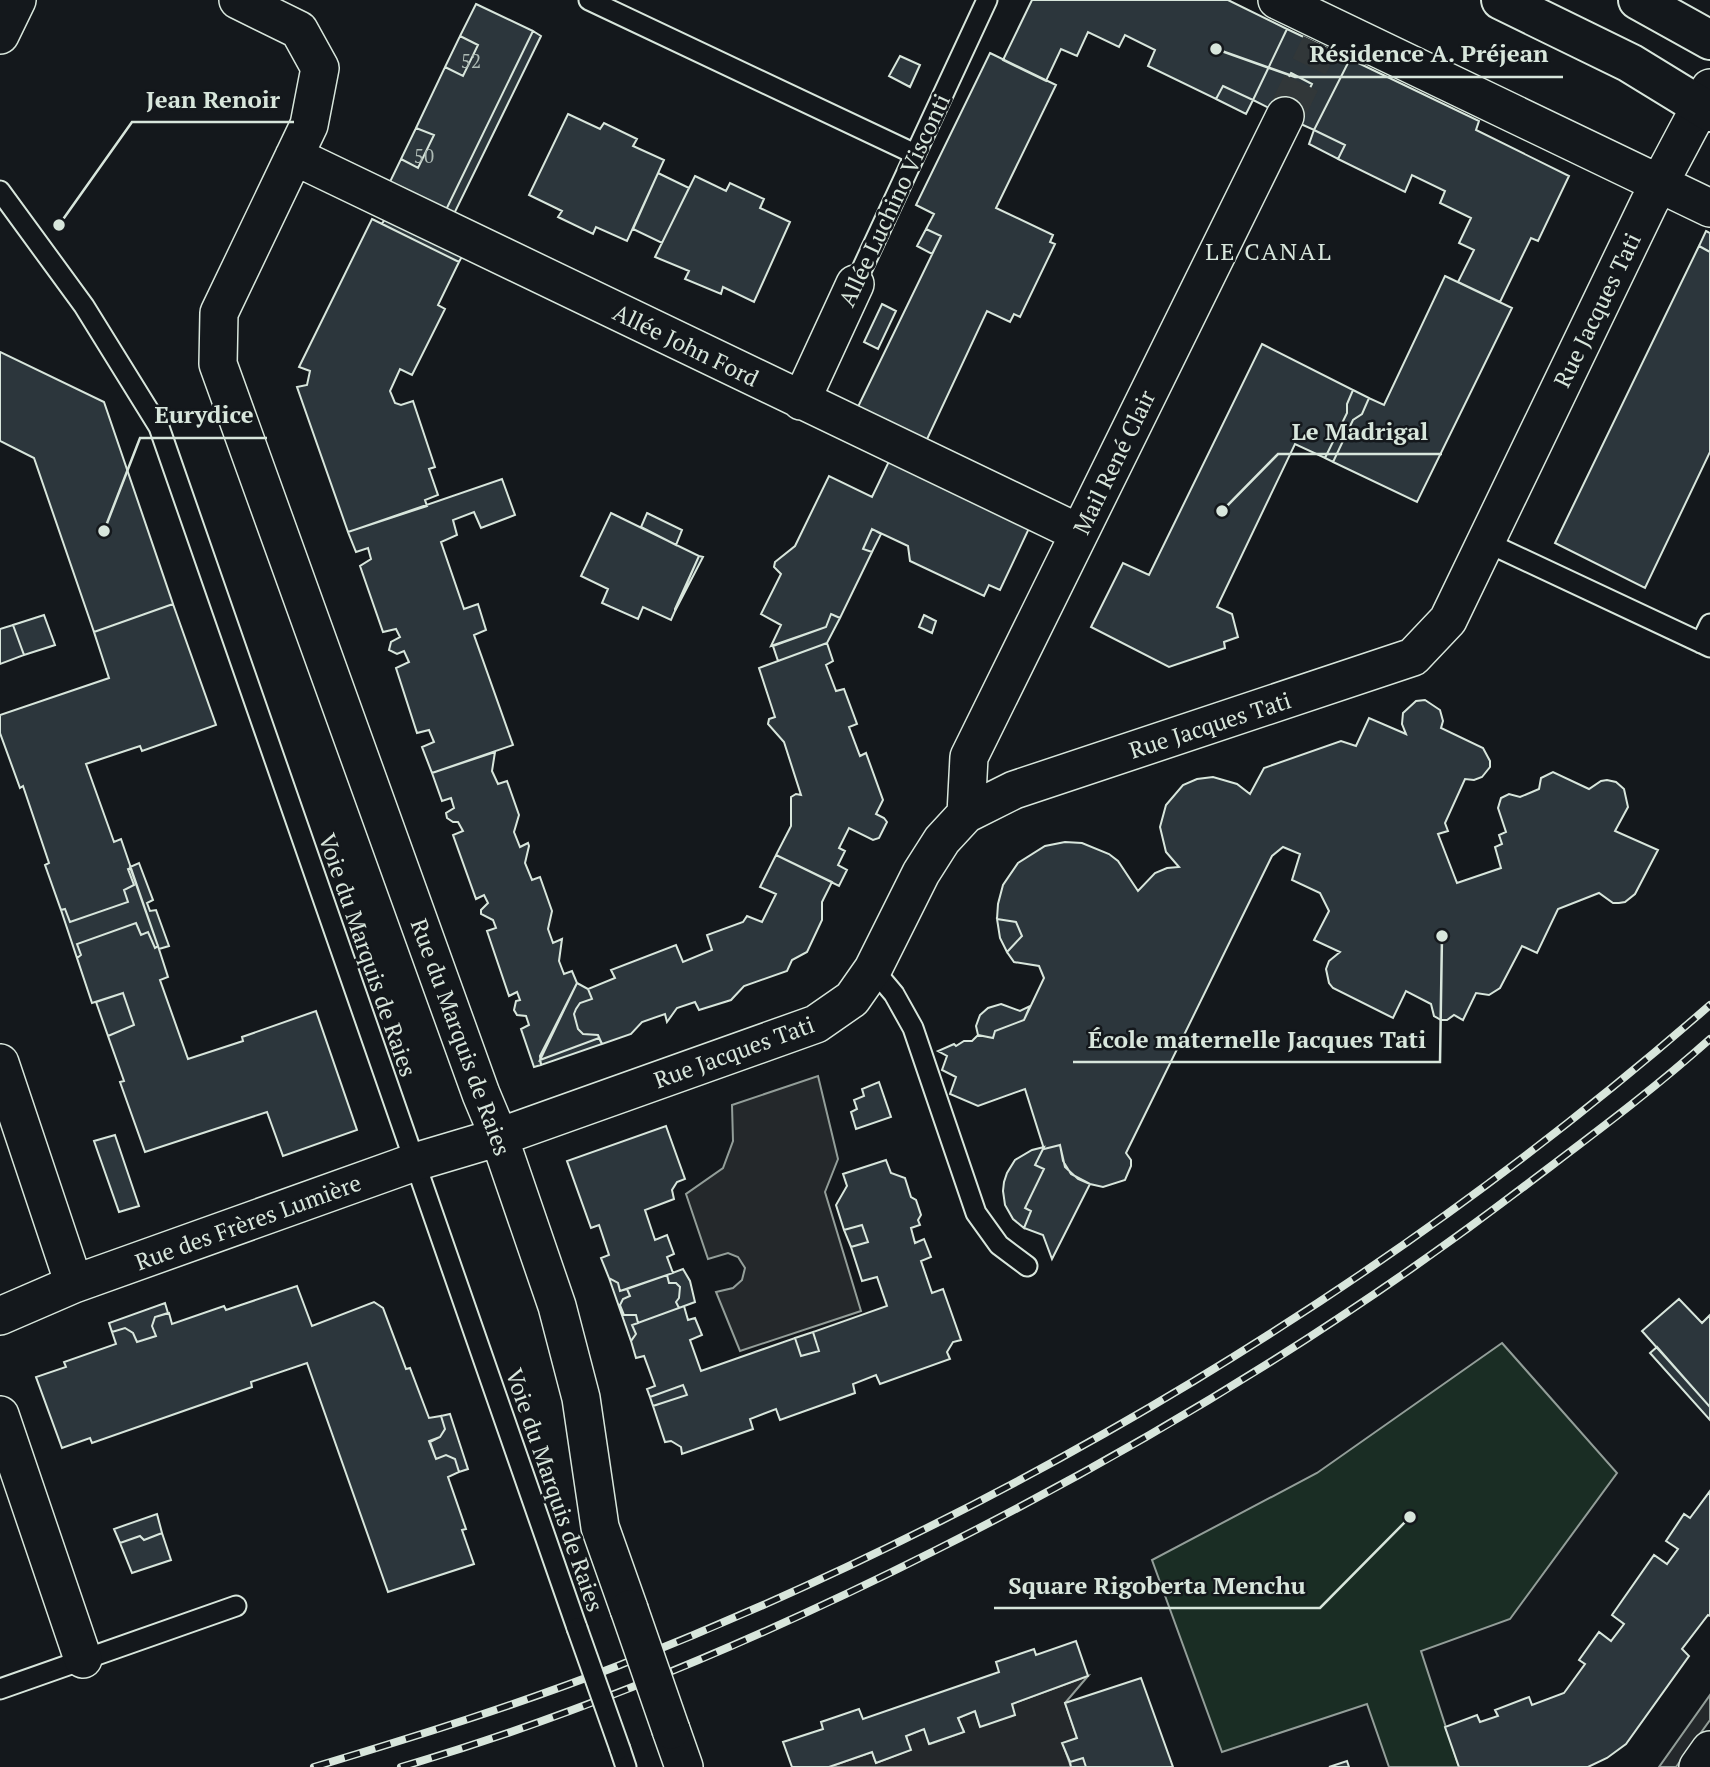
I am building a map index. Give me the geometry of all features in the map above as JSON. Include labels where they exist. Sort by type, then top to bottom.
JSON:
[{"type":"main road","points":[[1501,0],[1707,102]]},
{"type":"main road","points":[[1638,0],[1710,40]]},
{"type":"street","points":[[0,35],[17,0]]},
{"type":"street","points":[[238,0],[299,30],[320,68],[309,125],[293,156]]},
{"type":"street","points":[[1277,0],[1710,208]]},
{"type":"street","name":"Rue Jacques Tati","points":[[499,1137],[816,1024],[852,999],[873,969],[921,873],[942,840],[966,814],[1014,790],[1413,657],[1448,620],[1658,185],[1707,102]]},
{"type":"street","name":"Mail René Clair","points":[[966,814],[969,757],[1285,116]]},
{"type":"street","name":"Rue du Marquis de Raies","points":[[293,156],[219,313],[218,364],[481,1094],[499,1137],[556,1306],[580,1398],[600,1527],[684,1767]]},
{"type":"street","name":"Allée John Ford","points":[[293,156],[1079,533]]},
{"type":"street","name":"Allée Luchino Visconti","points":[[801,401],[855,284]]},
{"type":"street","points":[[0,1063],[74,1284]]},
{"type":"street","name":"Rue des Frères Lumière","points":[[0,1316],[74,1284],[415,1162],[499,1137]]},
{"type":"street","points":[[0,1415],[82,1659]]},
{"type":"street","points":[[1698,1767],[1710,1750]]},
{"type":"lane","points":[[590,0],[915,154]]},
{"type":"lane","name":"Allée Luchino Visconti","points":[[855,284],[987,0]]},
{"type":"lane","name":"Voie du Marquis de Raies","points":[[0,191],[84,306],[159,427],[623,1758]]},
{"type":"lane","points":[[1486,542],[1705,645],[1710,624]]},
{"type":"lane","points":[[873,969],[894,994],[913,1028],[976,1213],[999,1245],[1027,1266]]},
{"type":"lane","points":[[0,1689],[236,1606]]},
{"type":"green space","points":[[1502,1343],[1617,1473],[1510,1619],[1421,1651],[1459,1767],[1389,1767],[1367,1704],[1222,1752],[1152,1560],[1317,1473]]},
{"type":"shaded area","points":[[818,1076],[838,1159],[825,1192],[861,1311],[740,1351],[716,1292],[733,1288],[742,1280],[745,1268],[738,1257],[728,1253],[708,1259],[686,1194],[723,1168],[733,1141],[732,1105]]},
{"type":"shaded area","points":[[1088,1676],[1065,1703],[1077,1738],[1063,1744],[1071,1767],[829,1767],[872,1752],[876,1763],[910,1750],[906,1736],[924,1729],[930,1744],[964,1732],[958,1718],[975,1711],[980,1726],[1012,1704]]},
{"type":"shaded area","points":[[1710,1695],[1710,1720],[1676,1767],[1659,1767]]},
{"type":"building","points":[[1032,0],[1228,0],[1287,29],[1253,100],[1223,86],[1216,99],[1148,66],[1155,50],[1125,35],[1119,47],[1088,32],[1077,56],[1061,49],[1046,81],[1003,60]]},
{"type":"building","points":[[476,4],[533,31],[443,216],[386,190],[401,159],[418,168],[434,135],[416,128],[445,67],[463,76],[478,45],[460,36]]},
{"type":"building","points":[[1287,29],[1350,59],[1314,130],[1294,121],[1312,84],[1291,73],[1273,110],[1253,100]]},
{"type":"building","points":[[533,31],[541,36],[451,220],[443,216]]},
{"type":"building","points":[[460,36],[478,45],[463,76],[445,67]]},
{"type":"building","points":[[990,53],[1056,85],[996,208],[1053,235],[1050,242],[1055,244],[1020,317],[1014,314],[1010,322],[987,311],[922,450],[853,417],[941,236],[926,229],[934,214],[916,205]]},
{"type":"building","points":[[900,56],[920,65],[910,87],[889,76]]},
{"type":"building","points":[[1350,59],[1479,121],[1476,130],[1569,176],[1538,241],[1531,238],[1500,302],[1458,282],[1474,250],[1459,243],[1471,218],[1440,203],[1445,191],[1412,175],[1405,192],[1338,159],[1345,145],[1314,130]]},
{"type":"building","points":[[1291,73],[1312,84],[1294,121],[1273,110]]},
{"type":"building","points":[[1223,86],[1253,100],[1246,114],[1216,99]]},
{"type":"building","points":[[568,114],[600,129],[604,123],[637,139],[633,146],[664,160],[627,241],[596,227],[593,234],[558,217],[562,211],[529,195]]},
{"type":"building","points":[[416,128],[434,135],[418,168],[401,159]]},
{"type":"building","points":[[1314,130],[1345,145],[1338,159],[1309,144]]},
{"type":"building","points":[[658,173],[689,188],[662,243],[633,229]]},
{"type":"building","points":[[695,176],[726,191],[730,183],[764,199],[760,208],[790,222],[754,302],[723,287],[721,294],[685,279],[689,271],[655,257]]},
{"type":"building","points":[[389,211],[466,249],[459,262],[382,224]]},
{"type":"building","points":[[372,219],[459,262],[438,305],[445,309],[412,375],[400,369],[390,391],[395,403],[401,405],[413,401],[435,467],[429,469],[438,495],[425,500],[427,506],[348,532],[297,387],[307,385],[310,371],[299,367]]},
{"type":"building","points":[[926,229],[941,236],[932,254],[917,246]]},
{"type":"building","points":[[1706,231],[1710,233],[1710,252],[1699,246]]},
{"type":"building","points":[[1699,246],[1710,252],[1710,452],[1645,588],[1555,543]]},
{"type":"building","points":[[1445,276],[1512,308],[1417,502],[1333,462],[1353,420],[1362,414],[1369,398],[1384,405]]},
{"type":"building","points":[[882,304],[896,311],[878,349],[864,342]]},
{"type":"building","points":[[1262,344],[1353,390],[1347,404],[1347,413],[1325,458],[1295,444],[1217,607],[1232,614],[1238,637],[1224,642],[1225,648],[1169,667],[1091,627],[1123,563],[1149,575]]},
{"type":"building","points":[[0,352],[104,402],[173,604],[94,632],[34,458],[0,441]]},
{"type":"building","points":[[1353,390],[1369,398],[1362,414],[1353,420],[1333,462],[1325,458],[1347,413],[1347,404]]},
{"type":"building","points":[[892,455],[1032,522],[1000,590],[989,585],[984,596],[910,561],[908,546],[872,529],[863,549],[872,552],[840,618],[831,614],[826,627],[771,646],[781,625],[761,614],[781,574],[774,567],[775,562],[795,546],[829,476],[872,497]]},
{"type":"building","points":[[502,479],[515,515],[481,528],[474,512],[453,520],[457,535],[441,542],[464,609],[478,604],[486,630],[474,635],[513,745],[432,773],[422,747],[434,742],[429,730],[417,733],[396,668],[409,662],[404,651],[397,654],[389,650],[391,642],[400,637],[396,629],[383,632],[360,566],[371,559],[368,548],[356,552],[348,532]]},
{"type":"building","points":[[611,513],[699,556],[671,620],[643,607],[638,619],[602,603],[608,589],[581,576]]},
{"type":"building","points":[[647,513],[682,530],[676,545],[641,527]]},
{"type":"building","points":[[872,529],[881,534],[872,552],[863,549]]},
{"type":"building","points":[[699,556],[703,557],[675,611],[675,609]]},
{"type":"building","points":[[173,604],[216,725],[142,751],[140,746],[86,764],[114,842],[121,839],[134,885],[124,890],[128,902],[70,922],[65,909],[61,910],[45,865],[49,863],[23,786],[20,788],[0,733],[0,715],[109,678],[94,632]]},
{"type":"building","points":[[831,614],[840,618],[827,643],[778,661],[773,646],[826,627]]},
{"type":"building","points":[[44,615],[55,645],[24,655],[13,625]]},
{"type":"building","points":[[924,615],[936,621],[932,633],[919,627]]},
{"type":"building","points":[[13,625],[24,655],[0,664],[0,629]]},
{"type":"building","points":[[827,643],[833,661],[826,665],[836,691],[844,689],[857,724],[849,727],[860,756],[866,753],[883,800],[876,814],[887,822],[879,838],[873,840],[849,828],[839,848],[845,851],[838,865],[847,870],[839,886],[776,855],[791,826],[791,797],[801,795],[784,742],[768,724],[769,719],[775,717],[759,668]]},
{"type":"building","points":[[1425,700],[1440,710],[1443,721],[1441,728],[1483,748],[1490,761],[1490,767],[1482,777],[1465,779],[1445,823],[1448,831],[1438,834],[1457,883],[1501,868],[1495,847],[1502,844],[1499,835],[1506,832],[1498,808],[1501,798],[1509,794],[1520,797],[1539,789],[1541,778],[1553,772],[1589,789],[1607,780],[1616,782],[1624,789],[1628,807],[1615,831],[1658,850],[1635,894],[1625,902],[1613,903],[1599,893],[1558,909],[1537,953],[1522,946],[1500,988],[1489,995],[1476,993],[1463,1020],[1454,1015],[1447,1020],[1441,1020],[1434,1016],[1431,1004],[1406,991],[1393,1018],[1333,988],[1329,983],[1326,969],[1329,961],[1340,952],[1314,940],[1329,911],[1320,893],[1292,880],[1300,854],[1283,847],[1272,856],[1126,1153],[1131,1160],[1131,1166],[1125,1180],[1103,1187],[1090,1184],[1071,1174],[1063,1161],[1060,1145],[1044,1149],[1025,1089],[978,1106],[950,1094],[956,1077],[942,1070],[947,1056],[938,1051],[964,1041],[972,1041],[978,1035],[993,1038],[995,1031],[1024,1020],[1044,978],[1039,966],[1014,962],[1007,952],[1022,936],[1016,922],[997,919],[1003,885],[1018,863],[1045,846],[1065,842],[1082,843],[1109,854],[1118,861],[1138,891],[1155,873],[1179,867],[1166,852],[1160,827],[1166,805],[1183,785],[1197,779],[1213,777],[1237,784],[1250,794],[1264,768],[1341,741],[1356,746],[1369,718],[1406,734],[1402,724],[1403,713],[1416,701]]},
{"type":"building","points":[[495,752],[492,771],[498,784],[507,781],[519,815],[514,832],[520,847],[528,843],[525,863],[532,880],[540,877],[552,911],[548,929],[553,943],[562,939],[559,961],[564,974],[572,971],[577,983],[540,1056],[541,1065],[534,1067],[521,1029],[529,1025],[526,1016],[517,1015],[514,1010],[516,1001],[520,1000],[517,992],[509,996],[487,931],[496,928],[493,920],[481,914],[481,910],[488,903],[484,895],[476,899],[453,835],[463,831],[458,822],[447,818],[446,813],[454,808],[451,798],[442,801],[432,773]]},
{"type":"building","points":[[776,855],[832,882],[822,902],[822,920],[807,952],[792,960],[787,971],[744,986],[731,1000],[699,1010],[695,1002],[677,1008],[667,1022],[665,1014],[642,1022],[631,1034],[602,1044],[598,1035],[583,1034],[578,1029],[574,1014],[576,1009],[580,1003],[592,999],[588,989],[615,978],[611,970],[676,945],[683,962],[712,950],[707,935],[743,922],[747,916],[762,922],[776,894],[760,887]]},
{"type":"building","points":[[139,863],[153,900],[147,903],[150,911],[156,910],[169,946],[159,949],[130,867]]},
{"type":"building","points":[[131,868],[158,946],[155,948],[148,932],[141,935],[136,923],[77,944],[81,955],[77,958],[61,910],[65,909],[70,922],[128,902],[124,890],[134,885],[128,869]]},
{"type":"building","points":[[997,919],[1016,922],[1022,936],[1007,952],[1000,938]]},
{"type":"building","points":[[136,923],[141,935],[148,932],[155,948],[158,946],[168,977],[160,980],[188,1059],[243,1041],[242,1037],[316,1011],[357,1130],[283,1156],[267,1112],[145,1152],[120,1082],[124,1081],[108,1036],[134,1025],[123,993],[92,1003],[77,958],[81,955],[77,944]]},
{"type":"building","points":[[577,983],[588,989],[592,999],[580,1003],[576,1009],[574,1014],[578,1029],[583,1034],[598,1035],[599,1038],[540,1060]]},
{"type":"building","points":[[123,993],[134,1025],[108,1036],[96,1002]]},
{"type":"building","points":[[1001,1004],[1020,1011],[1030,1006],[1024,1020],[995,1031],[993,1038],[978,1035],[976,1026],[980,1015],[988,1008]]},
{"type":"building","points":[[599,1038],[602,1044],[541,1065],[540,1060]]},
{"type":"building","points":[[879,1082],[891,1117],[856,1129],[851,1112],[857,1109],[854,1100],[864,1096],[862,1089]]},
{"type":"building","points":[[666,1126],[685,1179],[677,1182],[672,1190],[674,1199],[645,1210],[655,1240],[667,1235],[674,1254],[667,1257],[673,1273],[620,1291],[618,1283],[609,1278],[601,1258],[609,1255],[599,1225],[591,1228],[567,1161]]},
{"type":"building","points":[[115,1135],[139,1206],[119,1212],[94,1141]]},
{"type":"building","points":[[1060,1145],[1065,1167],[1078,1179],[1090,1184],[1052,1259],[1043,1235],[1024,1228],[1031,1211],[1025,1208],[1044,1169],[1035,1165],[1044,1147]]},
{"type":"building","points":[[1044,1147],[1035,1165],[1044,1169],[1025,1208],[1031,1211],[1024,1228],[1013,1219],[1005,1205],[1004,1182],[1015,1160],[1032,1150]]},
{"type":"building","points":[[886,1160],[891,1173],[905,1178],[921,1215],[918,1220],[920,1225],[911,1228],[915,1243],[924,1239],[931,1257],[921,1261],[932,1293],[943,1289],[961,1340],[953,1342],[947,1352],[950,1359],[880,1384],[876,1375],[853,1384],[855,1393],[780,1420],[776,1409],[750,1419],[753,1429],[682,1454],[681,1447],[671,1441],[665,1442],[653,1406],[687,1395],[683,1385],[650,1397],[647,1389],[655,1386],[644,1356],[636,1358],[631,1341],[636,1334],[632,1325],[684,1306],[688,1320],[695,1318],[702,1335],[690,1340],[701,1371],[795,1338],[801,1356],[819,1351],[813,1332],[887,1306],[877,1277],[862,1281],[851,1247],[868,1242],[862,1225],[844,1230],[836,1205],[847,1186],[843,1174]]},
{"type":"building","points":[[862,1225],[868,1242],[851,1247],[844,1230]]},
{"type":"building","points":[[683,1269],[690,1281],[695,1302],[679,1308],[676,1302],[680,1287],[676,1283],[669,1283],[667,1275]]},
{"type":"building","points":[[667,1275],[669,1283],[676,1283],[680,1287],[676,1302],[679,1308],[638,1323],[636,1315],[624,1315],[620,1305],[623,1299],[630,1296],[627,1289]]},
{"type":"building","points":[[609,1278],[618,1283],[620,1291],[627,1289],[630,1296],[623,1299],[620,1305],[624,1315],[636,1315],[638,1323],[632,1325],[636,1334],[631,1341]]},
{"type":"building","points":[[297,1286],[312,1326],[374,1302],[383,1308],[406,1369],[410,1368],[429,1418],[441,1416],[445,1429],[440,1437],[429,1441],[436,1459],[446,1455],[455,1459],[459,1472],[448,1477],[466,1529],[462,1530],[474,1564],[388,1592],[307,1363],[251,1382],[252,1387],[92,1443],[90,1438],[62,1448],[36,1377],[66,1367],[64,1362],[116,1344],[112,1332],[125,1328],[133,1333],[137,1342],[156,1336],[152,1326],[155,1317],[169,1313],[172,1324],[224,1306],[226,1310]]},
{"type":"building","points":[[1679,1299],[1702,1323],[1710,1315],[1710,1407],[1642,1331]]},
{"type":"building","points":[[165,1303],[168,1313],[155,1317],[152,1326],[156,1336],[137,1342],[133,1333],[125,1328],[112,1332],[109,1323]]},
{"type":"building","points":[[813,1332],[819,1351],[801,1356],[795,1338]]},
{"type":"building","points":[[1657,1347],[1710,1407],[1710,1420],[1650,1353]]},
{"type":"building","points":[[683,1385],[687,1395],[653,1406],[650,1397]]},
{"type":"building","points":[[450,1414],[468,1469],[459,1472],[455,1459],[446,1455],[436,1459],[430,1442],[440,1437],[445,1429],[441,1416]]},
{"type":"building","points":[[1710,1491],[1710,1616],[1708,1615],[1682,1649],[1689,1656],[1626,1744],[1607,1758],[1588,1767],[1459,1767],[1445,1727],[1477,1715],[1480,1722],[1498,1716],[1495,1710],[1529,1697],[1532,1705],[1564,1693],[1585,1664],[1579,1660],[1599,1632],[1611,1641],[1624,1624],[1612,1615],[1654,1555],[1667,1564],[1678,1549],[1666,1541],[1684,1514],[1690,1518]]},
{"type":"building","points":[[157,1514],[162,1533],[144,1540],[140,1536],[120,1543],[114,1529]]},
{"type":"building","points":[[162,1533],[171,1560],[132,1573],[120,1543],[140,1536],[144,1540]]},
{"type":"building","points":[[1076,1641],[1088,1676],[1012,1704],[1015,1715],[980,1727],[975,1711],[958,1718],[964,1732],[929,1744],[924,1729],[906,1736],[911,1750],[876,1763],[872,1752],[829,1767],[792,1767],[783,1742],[823,1729],[821,1722],[859,1709],[863,1719],[999,1672],[996,1662],[1034,1649],[1036,1655]]},
{"type":"building","points":[[1141,1678],[1173,1767],[1086,1767],[1083,1758],[1070,1762],[1062,1743],[1077,1738],[1065,1703]]},
{"type":"building","points":[[1083,1758],[1086,1767],[1071,1767],[1070,1762]]},
{"type":"building","points":[[1347,1761],[1349,1767],[1329,1767]]},
{"type":"tunnel","points":[[1285,116],[1320,44]]},
{"type":"railway","points":[[314,1767],[468,1719],[620,1665],[768,1603],[913,1535],[1054,1461],[1193,1382],[1328,1296],[1460,1205],[1587,1108],[1710,1005]]},
{"type":"railway","points":[[401,1767],[538,1723],[739,1643],[870,1583],[1088,1470],[1239,1382],[1385,1287],[1596,1132],[1710,1039]]},
{"type":"place","name":"Résidence A. Préjean","points":[[1216,49]]},
{"type":"place","name":"Jean Renoir","points":[[59,225]]},
{"type":"place","name":"Le Madrigal","points":[[1222,511]]},
{"type":"place","name":"Eurydice","points":[[104,531]]},
{"type":"place","name":"École maternelle Jacques Tati","points":[[1442,936]]},
{"type":"place","name":"Square Rigoberta Menchu","points":[[1410,1517]]},
{"type":"district","name":"LE CANAL","points":[[1269,251]]}]
